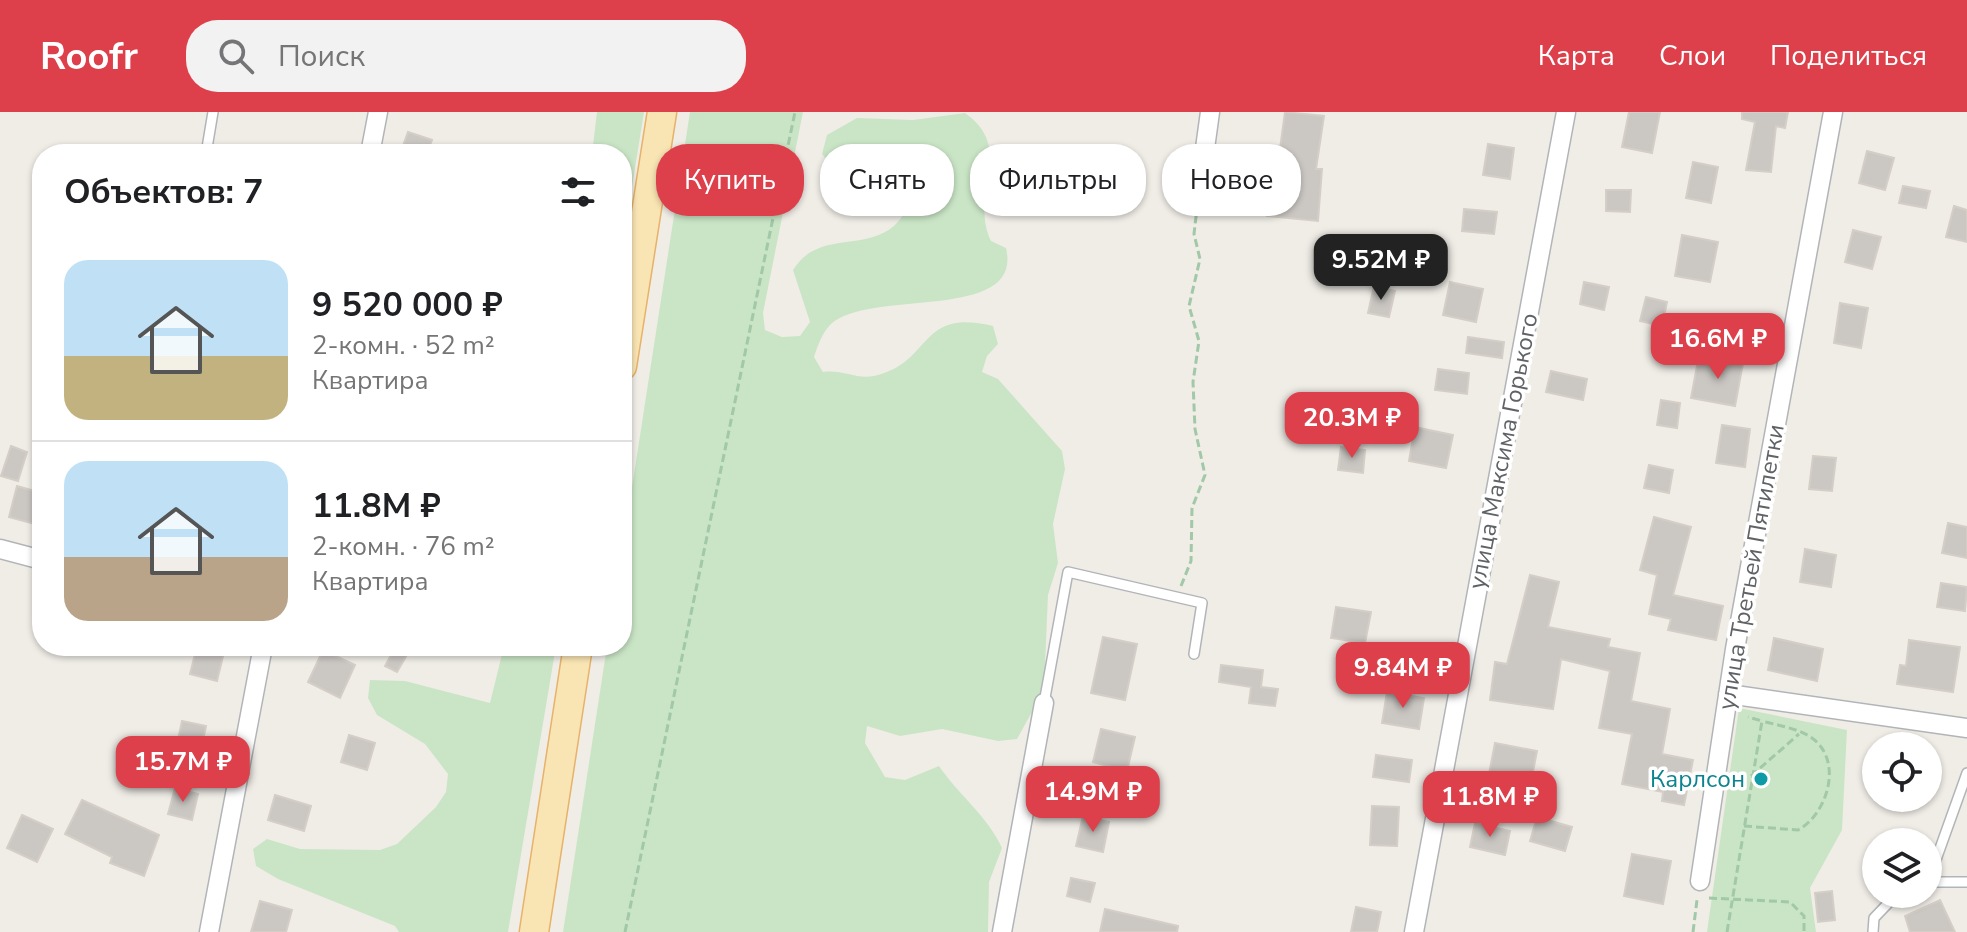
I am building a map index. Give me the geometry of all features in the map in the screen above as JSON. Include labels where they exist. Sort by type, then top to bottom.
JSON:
[{"type":"main road","points":[[632,302],[662,112]]},
{"type":"main road","points":[[534,932],[576,656]]},
{"type":"street","points":[[372,144],[378,112]]},
{"type":"street","points":[[1206,144],[1210,112]]},
{"type":"street","name":"улица Максима Горького","points":[[1414,932],[1566,112]]},
{"type":"street","name":"улица Третьей Пятилетки","points":[[1698,889],[1727,702],[1833,112]]},
{"type":"street","points":[[0,549],[32,557]]},
{"type":"street","points":[[209,932],[261,656]]},
{"type":"street","points":[[1727,702],[1967,728]]},
{"type":"street","points":[[1002,932],[1044,703]]},
{"type":"lane","points":[[208,144],[213,112]]},
{"type":"lane","points":[[1044,703],[1068,572],[1202,603],[1194,654]]},
{"type":"lane","points":[[1942,843],[1967,773]]},
{"type":"lane","points":[[1942,882],[1967,882]]},
{"type":"lane","points":[[1873,932],[1874,918],[1884,908]]},
{"type":"path","points":[[625,932],[795,112]]},
{"type":"path","points":[[1177,597],[1191,561],[1192,508],[1205,475],[1195,429],[1193,382],[1199,341],[1189,306],[1200,259],[1194,234],[1196,216]]},
{"type":"path","points":[[1727,702],[1762,721],[1809,736],[1822,751],[1829,776],[1825,797],[1816,817],[1789,832],[1743,826]]},
{"type":"path","points":[[1727,932],[1762,721]]},
{"type":"path","points":[[1751,776],[1800,732]]},
{"type":"path","points":[[1693,932],[1698,889],[1732,900],[1790,902],[1804,916],[1804,932]]},
{"type":"green space","points":[[597,112],[644,112],[632,187],[632,144],[593,144]]},
{"type":"green space","points":[[690,112],[803,112],[797,144],[685,144]]},
{"type":"green space","points":[[965,113],[980,127],[988,144],[970,144],[970,216],[985,216],[991,241],[1006,248],[1005,271],[992,286],[969,296],[851,313],[831,324],[814,357],[823,372],[878,375],[908,359],[928,338],[951,324],[969,322],[993,326],[998,344],[987,356],[982,372],[998,379],[1062,451],[1065,469],[1053,524],[1058,563],[1048,595],[1045,665],[1048,683],[1017,739],[998,741],[942,729],[900,736],[867,726],[865,743],[885,777],[905,780],[939,766],[996,837],[1002,848],[989,882],[988,932],[563,932],[605,656],[632,656],[632,487],[674,216],[782,216],[763,313],[765,330],[782,337],[800,336],[810,322],[793,270],[803,258],[826,246],[877,235],[894,226],[902,216],[954,216],[954,144],[825,144],[827,135],[857,118],[913,120]]},
{"type":"green space","points":[[502,656],[554,656],[508,932],[399,932],[395,926],[278,879],[256,866],[253,849],[267,839],[300,849],[380,850],[397,844],[436,807],[446,792],[448,774],[425,744],[377,715],[368,698],[370,680],[405,681],[490,703]]},
{"type":"green space","points":[[1739,708],[1847,730],[1842,830],[1810,888],[1816,932],[1707,932]]},
{"type":"building","points":[[1285,112],[1324,116],[1316,169],[1322,169],[1318,221],[1267,216],[1301,216],[1301,144],[1281,144]]},
{"type":"building","points":[[1629,112],[1660,112],[1652,153],[1622,147]]},
{"type":"building","points":[[1742,112],[1788,112],[1785,128],[1776,126],[1771,172],[1746,170],[1755,122],[1742,119]]},
{"type":"building","points":[[408,132],[432,140],[431,144],[404,144]]},
{"type":"building","points":[[1488,144],[1514,148],[1510,179],[1483,175]]},
{"type":"building","points":[[1867,151],[1894,158],[1885,190],[1859,183]]},
{"type":"building","points":[[1693,162],[1718,167],[1711,203],[1686,198]]},
{"type":"building","points":[[1903,186],[1930,191],[1926,208],[1899,203]]},
{"type":"building","points":[[1606,190],[1631,190],[1630,212],[1606,211]]},
{"type":"building","points":[[1954,206],[1967,210],[1967,242],[1946,237]]},
{"type":"building","points":[[1464,209],[1497,212],[1494,234],[1462,231]]},
{"type":"building","points":[[1853,230],[1881,237],[1872,269],[1845,262]]},
{"type":"building","points":[[1682,235],[1718,242],[1710,282],[1675,276]]},
{"type":"building","points":[[1450,282],[1483,289],[1476,322],[1443,315]]},
{"type":"building","points":[[1584,282],[1609,287],[1604,310],[1580,304]]},
{"type":"building","points":[[1374,286],[1395,291],[1389,317],[1368,313]]},
{"type":"building","points":[[1646,297],[1667,302],[1662,326],[1640,321]]},
{"type":"building","points":[[1840,303],[1868,308],[1861,348],[1834,343]]},
{"type":"building","points":[[1468,337],[1504,342],[1502,358],[1466,353]]},
{"type":"building","points":[[1711,358],[1743,363],[1735,406],[1691,398],[1697,366]]},
{"type":"building","points":[[1438,369],[1469,373],[1467,394],[1435,390]]},
{"type":"building","points":[[1551,371],[1587,379],[1583,400],[1546,392]]},
{"type":"building","points":[[1661,400],[1680,403],[1677,428],[1657,425]]},
{"type":"building","points":[[1722,425],[1750,429],[1745,467],[1716,463]]},
{"type":"building","points":[[1415,427],[1453,435],[1446,468],[1409,461]]},
{"type":"building","points":[[11,446],[27,452],[18,481],[1,476]]},
{"type":"building","points":[[1341,447],[1365,450],[1363,473],[1338,470]]},
{"type":"building","points":[[1813,456],[1836,458],[1832,491],[1809,489]]},
{"type":"building","points":[[1649,465],[1673,470],[1669,493],[1644,488]]},
{"type":"building","points":[[17,486],[32,490],[32,523],[9,517]]},
{"type":"building","points":[[1654,517],[1691,527],[1673,595],[1723,606],[1716,640],[1668,630],[1671,619],[1649,614],[1657,575],[1640,570]]},
{"type":"building","points":[[1948,523],[1967,527],[1967,558],[1942,553]]},
{"type":"building","points":[[1805,549],[1836,555],[1831,587],[1800,582]]},
{"type":"building","points":[[1530,575],[1559,582],[1548,627],[1610,639],[1608,647],[1640,653],[1631,701],[1670,709],[1662,754],[1693,760],[1684,805],[1662,801],[1663,792],[1622,784],[1632,734],[1599,728],[1610,671],[1561,659],[1553,709],[1490,700],[1495,662],[1507,664]]},
{"type":"building","points":[[1941,583],[1967,587],[1965,611],[1937,607]]},
{"type":"building","points":[[1336,607],[1371,612],[1365,643],[1331,638]]},
{"type":"building","points":[[1103,637],[1137,644],[1125,700],[1091,693]]},
{"type":"building","points":[[1774,638],[1823,649],[1817,681],[1768,670]]},
{"type":"building","points":[[1909,640],[1960,647],[1953,692],[1897,684],[1900,665],[1906,666]]},
{"type":"building","points":[[194,656],[223,656],[217,681],[190,674]]},
{"type":"building","points":[[320,656],[336,656],[355,665],[340,698],[308,682]]},
{"type":"building","points":[[390,656],[406,656],[397,672],[385,666]]},
{"type":"building","points":[[1427,663],[1449,667],[1446,682],[1424,678]]},
{"type":"building","points":[[1221,665],[1263,670],[1261,687],[1278,689],[1275,706],[1249,703],[1251,687],[1219,682]]},
{"type":"building","points":[[1387,692],[1424,698],[1419,729],[1382,723]]},
{"type":"building","points":[[182,721],[206,726],[200,754],[176,749]]},
{"type":"building","points":[[1101,729],[1135,737],[1127,771],[1093,762]]},
{"type":"building","points":[[349,735],[375,743],[367,770],[341,762]]},
{"type":"building","points":[[1495,743],[1537,751],[1531,782],[1489,774]]},
{"type":"building","points":[[1376,755],[1412,760],[1409,782],[1373,777]]},
{"type":"building","points":[[175,788],[198,794],[192,820],[168,814]]},
{"type":"building","points":[[275,795],[311,806],[304,831],[268,820]]},
{"type":"building","points":[[82,800],[159,835],[144,876],[110,863],[112,857],[65,834]]},
{"type":"building","points":[[1372,806],[1399,807],[1397,846],[1370,845]]},
{"type":"building","points":[[22,815],[53,829],[37,862],[7,848]]},
{"type":"building","points":[[1083,816],[1109,822],[1103,852],[1076,846]]},
{"type":"building","points":[[1537,817],[1572,827],[1565,851],[1530,841]]},
{"type":"building","points":[[1475,823],[1510,831],[1505,855],[1470,847]]},
{"type":"building","points":[[1632,854],[1671,861],[1663,904],[1624,896]]},
{"type":"building","points":[[1071,878],[1095,883],[1090,902],[1067,896]]},
{"type":"building","points":[[1832,891],[1835,920],[1818,922],[1815,893]]},
{"type":"building","points":[[260,901],[292,910],[286,932],[251,932]]},
{"type":"building","points":[[1942,904],[1955,932],[1910,932],[1905,916],[1922,908],[1942,908]]},
{"type":"building","points":[[1356,907],[1381,912],[1377,932],[1351,932]]},
{"type":"building","points":[[1105,909],[1178,926],[1177,932],[1100,932]]},
{"type":"place","name":"Карлсон","points":[[1761,779]]}]
